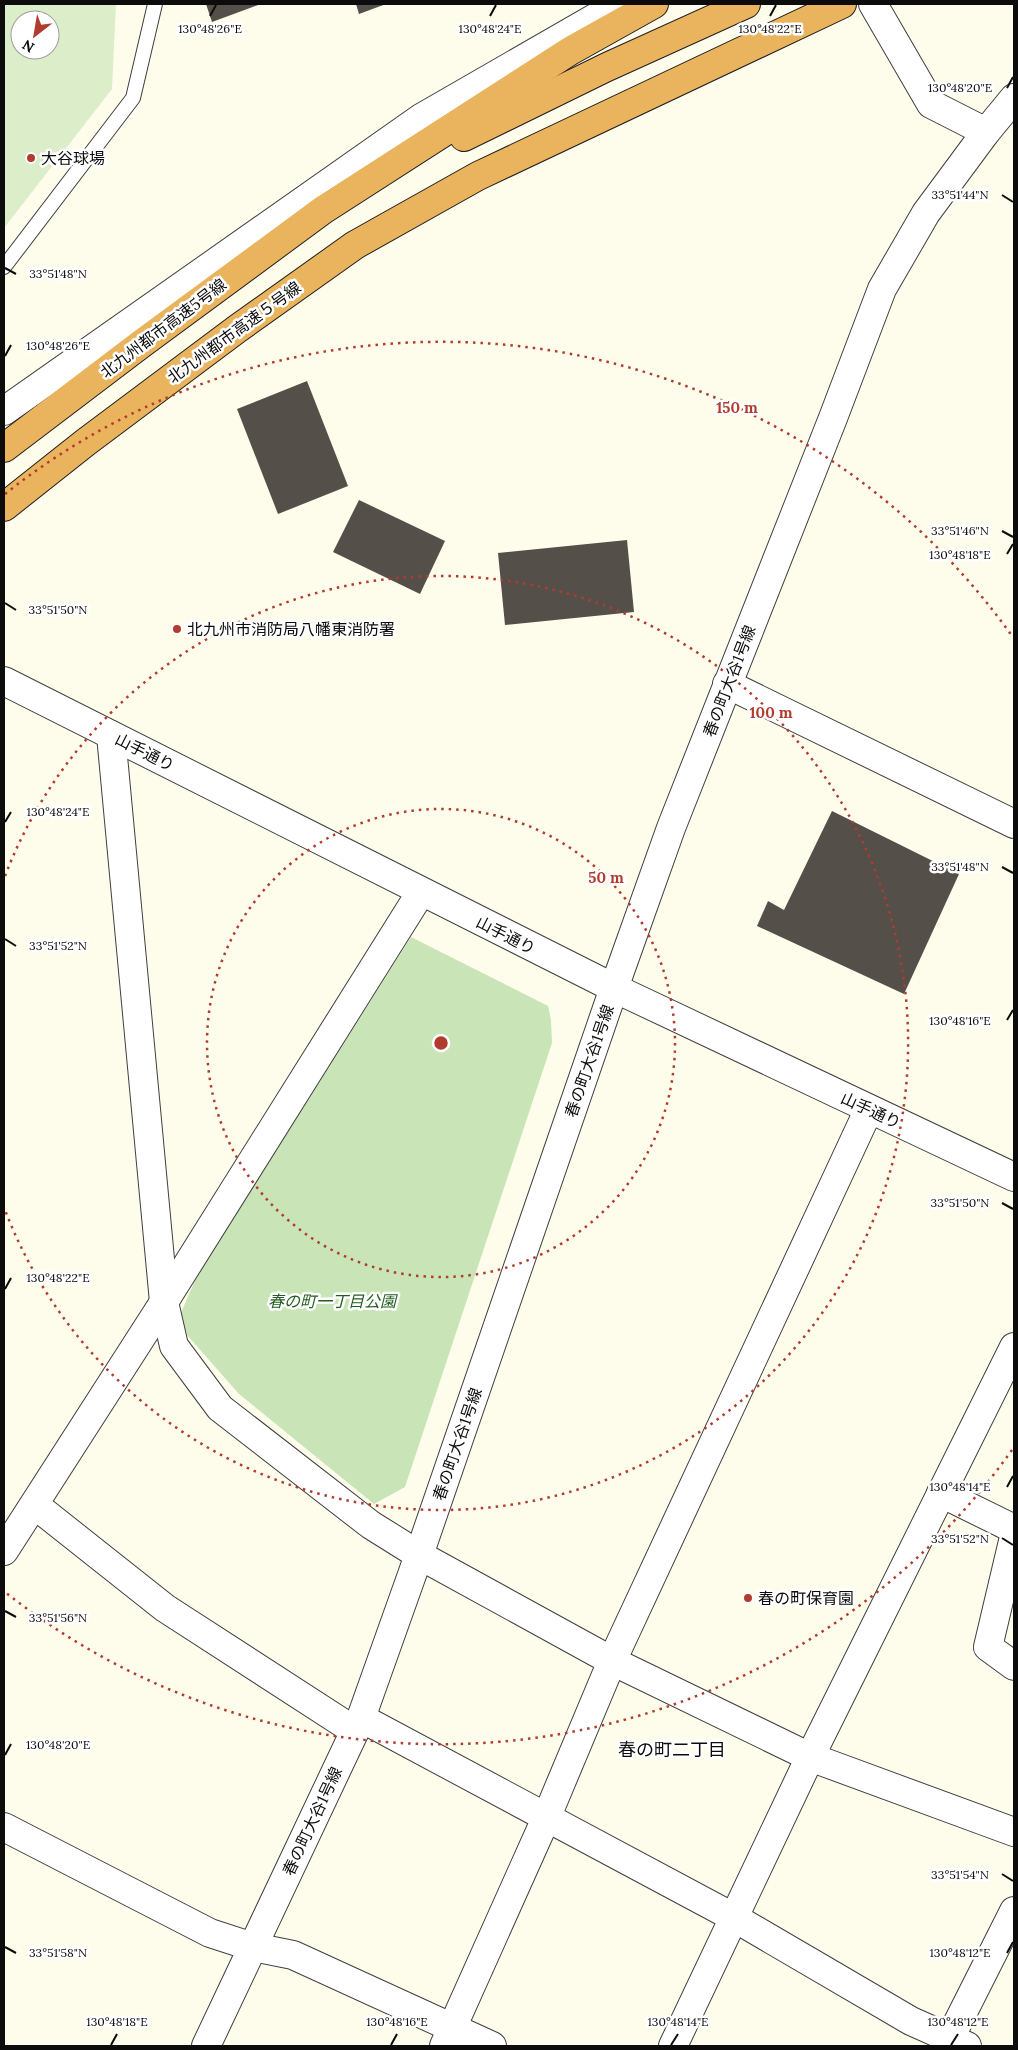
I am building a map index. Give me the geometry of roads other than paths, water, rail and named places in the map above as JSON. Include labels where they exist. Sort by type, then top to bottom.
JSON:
[{"type":"highway","points":[[323,210],[570,51],[654,4]]},
{"type":"highway","points":[[323,210],[538,101],[746,4]]},
{"type":"highway","name":"北九州都市高速５号線","points":[[4,507],[110,424],[354,245],[478,176],[842,4]]},
{"type":"highway","name":"北九州都市高速5号線","points":[[4,448],[323,210]]},
{"type":"street","points":[[4,411],[421,118],[619,4]]},
{"type":"street","points":[[873,4],[931,104],[986,132]]},
{"type":"street","name":"春の町大谷1号線","points":[[206,2046],[358,1724],[419,1555],[671,828],[882,289],[926,213],[986,132],[1014,98]]},
{"type":"street","name":"山手通り","points":[[4,681],[614,988],[1014,1177]]},
{"type":"street","points":[[727,684],[1014,824]]},
{"type":"street","points":[[111,734],[164,1302],[174,1346],[220,1408],[371,1525],[419,1555],[612,1661],[810,1757],[1014,1832]]},
{"type":"street","points":[[4,1551],[35,1506],[164,1302],[420,892]]},
{"type":"street","points":[[448,2037],[547,1816],[612,1661],[869,1109]]},
{"type":"street","points":[[673,2046],[810,1757],[1014,1347]]},
{"type":"street","points":[[941,1493],[1014,1528]]},
{"type":"street","points":[[35,1506],[165,1608],[358,1724],[547,1816],[733,1917],[899,2014],[959,2042],[1014,1911]]},
{"type":"street","points":[[1014,1537],[988,1646],[1014,1666]]},
{"type":"street","points":[[4,1827],[210,1933],[253,1947],[293,1955],[448,2037],[492,2046]]},
{"type":"lane","points":[[4,267],[132,98],[155,4]]},
{"type":"place","name":"大谷球場","points":[[31,158]]},
{"type":"place","name":"北九州市消防局八幡東消防署","points":[[177,629]]},
{"type":"place","name":"春の町保育園","points":[[748,1598]]},
{"type":"district","name":"春の町二丁目","points":[[672,1749]]},
{"type":"park label","name":"春の町一丁目公園","points":[[332,1301]]}]
